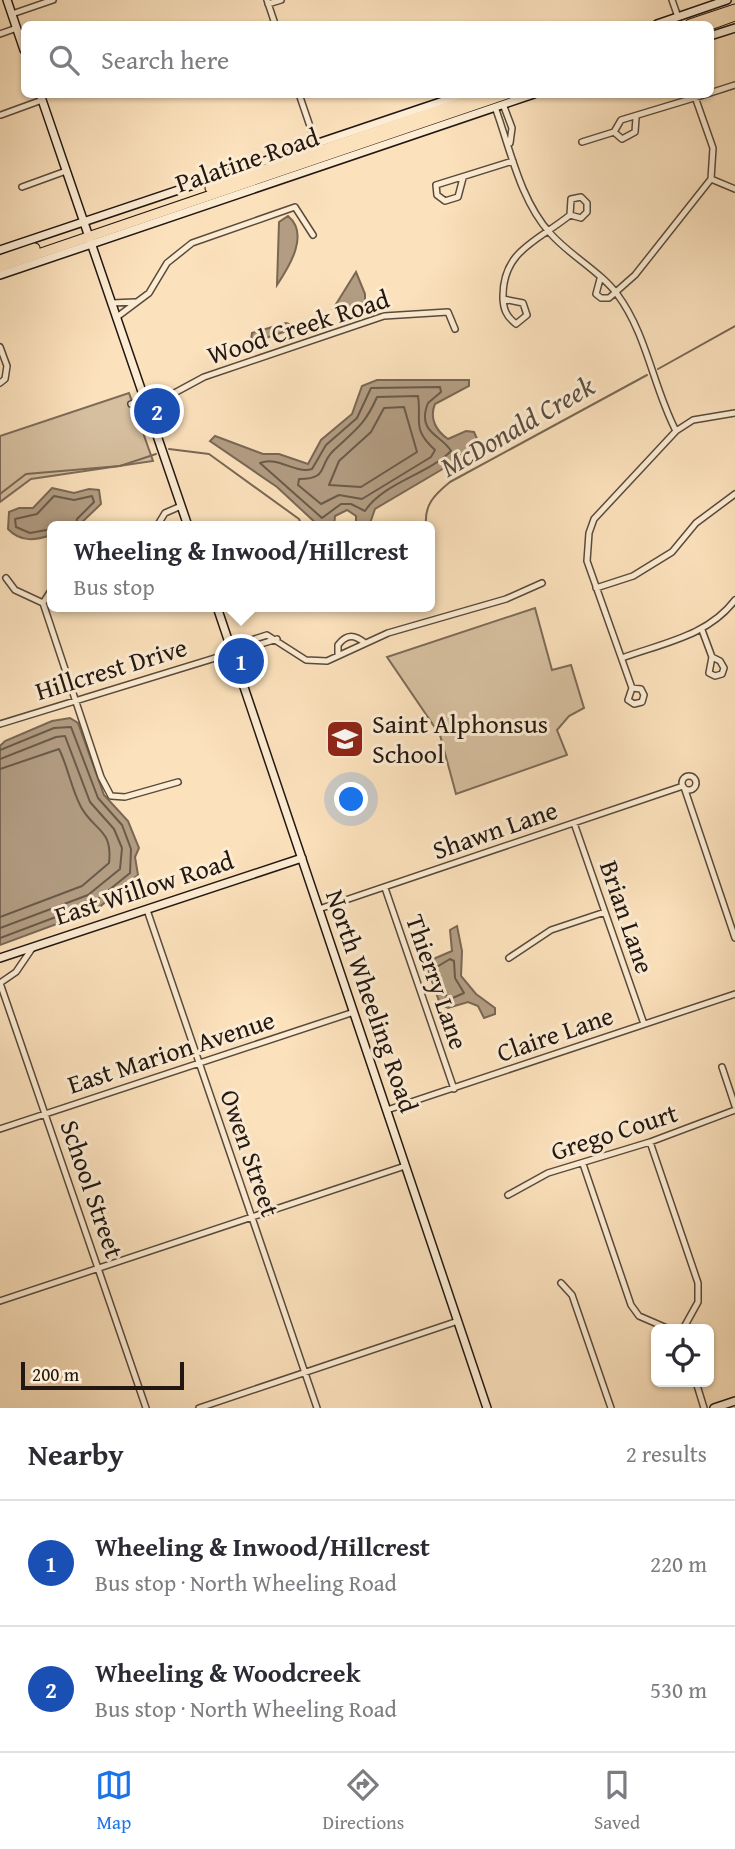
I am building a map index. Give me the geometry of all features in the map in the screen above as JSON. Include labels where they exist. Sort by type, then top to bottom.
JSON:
[{"type":"highway","points":[[699,21],[735,9]]},
{"type":"highway","points":[[714,24],[735,16]]},
{"type":"highway","name":"Palatine Road","points":[[0,267],[88,232],[474,98]]},
{"type":"highway","name":"Palatine Road","points":[[0,260],[505,99]]},
{"type":"highway","points":[[224,177],[289,161]]},
{"type":"street","points":[[7,0],[21,41]]},
{"type":"street","points":[[12,14],[53,0]]},
{"type":"street","points":[[274,21],[268,2],[281,0]]},
{"type":"street","points":[[672,0],[678,17]]},
{"type":"street","points":[[666,21],[727,0]]},
{"type":"street","points":[[0,34],[17,28]]},
{"type":"street","points":[[714,35],[735,28]]},
{"type":"street","points":[[714,92],[735,85]]},
{"type":"street","points":[[1,115],[39,98]]},
{"type":"street","points":[[41,98],[186,521]]},
{"type":"street","points":[[300,98],[316,144]]},
{"type":"street","points":[[0,275],[88,232],[224,177],[452,98]]},
{"type":"street","points":[[614,132],[621,120],[636,118],[689,98]]},
{"type":"street","points":[[600,279],[596,290],[598,296],[609,298],[635,275],[711,179],[713,148],[695,98]]},
{"type":"street","points":[[0,250],[88,232],[495,107],[505,99],[512,128],[509,146]]},
{"type":"street","points":[[495,107],[525,191],[549,232],[616,292],[629,313],[651,368],[663,408],[676,430]]},
{"type":"street","points":[[614,132],[622,138],[635,132],[636,118]]},
{"type":"street","points":[[582,142],[614,132]]},
{"type":"street","points":[[463,178],[458,197],[445,201],[437,195],[436,185],[513,161]]},
{"type":"street","points":[[22,187],[66,171]]},
{"type":"street","points":[[711,179],[735,189]]},
{"type":"street","points":[[117,317],[149,293],[167,263],[192,243],[211,234],[295,207],[313,234]]},
{"type":"street","points":[[503,299],[523,303],[527,315],[516,324],[508,318],[503,299],[503,275],[509,262],[570,215]]},
{"type":"street","points":[[112,303],[135,302]]},
{"type":"street","name":"Wood Creek Road","points":[[146,402],[167,397],[204,377],[393,313],[449,312],[455,329]]},
{"type":"street","points":[[0,346],[7,366],[3,381]]},
{"type":"street","points":[[131,404],[146,402]]},
{"type":"street","points":[[632,688],[587,561],[589,533],[594,519],[676,430],[693,420],[735,413]]},
{"type":"street","points":[[596,588],[633,576],[671,552],[696,523],[735,494]]},
{"type":"street","points":[[160,521],[165,513],[181,506]]},
{"type":"street","points":[[6,578],[15,590],[43,603],[101,777],[111,796],[125,797],[178,782]]},
{"type":"street","points":[[365,643],[356,636],[350,636],[338,645],[338,655],[388,633],[506,599],[541,583]]},
{"type":"street","points":[[43,603],[47,597]]},
{"type":"street","points":[[622,658],[702,631],[725,613],[735,600]]},
{"type":"street","name":"North Wheeling Road","points":[[219,612],[487,1408]]},
{"type":"street","points":[[702,631],[712,657]]},
{"type":"street","name":"Hillcrest Drive","points":[[0,724],[76,703],[233,651],[239,644],[267,635],[306,660],[327,661],[338,655]]},
{"type":"street","name":"Shawn Lane","points":[[319,909],[684,788],[735,938]]},
{"type":"street","name":"Brian Lane","points":[[574,823],[644,1024]]},
{"type":"street","name":"East Willow Road","points":[[0,957],[302,858]]},
{"type":"street","name":"Thierry Lane","points":[[385,888],[454,1089]]},
{"type":"street","name":"Owen Street","points":[[147,910],[317,1408]]},
{"type":"street","points":[[509,958],[551,930],[605,912]]},
{"type":"street","points":[[0,983],[16,972],[34,946]]},
{"type":"street","name":"School Street","points":[[0,983],[146,1408]]},
{"type":"street","name":"Claire Lane","points":[[387,1110],[735,994]]},
{"type":"street","name":"East Marion Avenue","points":[[0,1129],[354,1012]]},
{"type":"street","points":[[722,1067],[735,1108]]},
{"type":"street","name":"Grego Court","points":[[508,1195],[548,1173],[650,1142],[735,1108]]},
{"type":"street","points":[[650,1142],[698,1283],[698,1301],[686,1324]]},
{"type":"street","points":[[583,1164],[631,1305],[639,1316],[657,1324]]},
{"type":"street","points":[[0,1301],[405,1166]]},
{"type":"street","points":[[561,1283],[572,1295],[611,1408]]},
{"type":"street","points":[[199,1408],[457,1321]]},
{"type":"street","points":[[698,1387],[704,1408]]},
{"type":"street","points":[[714,1408],[735,1401]]},
{"type":"shaded area","points":[[129,393],[153,461],[31,479],[0,502],[0,436]]},
{"type":"shaded area","points":[[535,608],[552,670],[571,665],[584,708],[569,716],[557,730],[567,755],[456,794],[440,735],[387,657]]},
{"type":"water","points":[[288,216],[294,223],[297,241],[292,260],[277,285],[279,222]]},
{"type":"water","points":[[356,272],[365,294],[365,303],[340,312],[333,309]]},
{"type":"water","points":[[286,323],[292,325],[290,330],[254,342],[251,340],[252,333]]},
{"type":"water","points":[[377,380],[469,380],[469,386],[435,404],[433,419],[440,432],[448,439],[466,431],[474,432],[478,441],[441,470],[375,509],[371,521],[356,521],[356,516],[347,510],[335,516],[334,521],[314,521],[277,487],[210,441],[215,436],[263,454],[279,454],[308,464],[321,440],[352,414],[362,386]]},
{"type":"water","points":[[52,488],[74,493],[89,489],[99,490],[101,504],[83,521],[47,521],[47,537],[23,538],[8,529],[9,512],[19,508],[33,508]]},
{"type":"water","points":[[70,718],[78,723],[104,795],[128,821],[139,848],[135,857],[138,875],[97,909],[0,945],[0,746],[5,741],[52,721]]},
{"type":"water","points":[[457,926],[462,951],[461,976],[476,994],[495,1008],[495,1014],[484,1018],[478,1006],[468,1002],[448,1008],[440,1004],[427,967],[433,959],[452,951],[450,930]]},
{"type":"waterway","name":"McDonald Creek","points":[[658,369],[735,326]]},
{"type":"waterway","name":"McDonald Creek","points":[[426,521],[431,501],[450,482],[647,375]]},
{"type":"waterway","name":"McDonald Creek","points":[[169,449],[209,454],[300,521]]},
{"type":"waterway","name":"McDonald Creek","points":[[0,494],[26,474],[120,466],[156,454]]},
{"type":"place","name":"Wheeling & Woodcreek","points":[[157,411]]},
{"type":"place","name":"Wheeling & Inwood/Hillcrest","points":[[241,661]]},
{"type":"place","name":"Saint Alphonsus School","points":[[345,739]]}]
